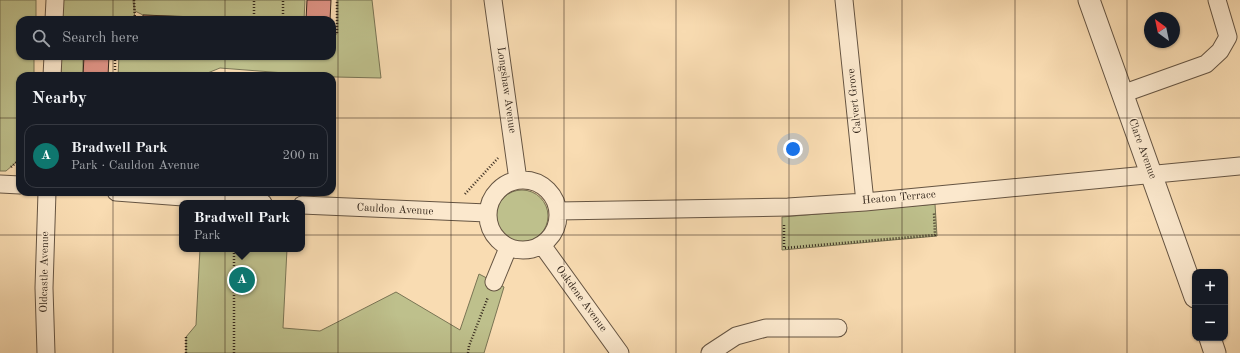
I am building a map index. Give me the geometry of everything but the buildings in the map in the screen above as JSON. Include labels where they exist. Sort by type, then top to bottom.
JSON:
[{"type":"street","points":[[54,16],[55,0]]},
{"type":"street","name":"Longshaw Avenue","points":[[493,0],[518,180]]},
{"type":"street","name":"Calvert Grove","points":[[844,0],[865,202]]},
{"type":"street","name":"Clare Avenue","points":[[1089,0],[1192,288]]},
{"type":"street","points":[[1122,94],[1206,64],[1220,51],[1228,37],[1217,0]]},
{"type":"street","points":[[52,72],[53,60]]},
{"type":"street","name":"Heaton Terrace","points":[[558,211],[788,207],[865,202],[1240,166]]},
{"type":"street","points":[[518,180],[535,182],[542,186],[551,194],[558,211],[557,224],[553,233],[542,245],[531,250],[522,251],[508,248],[496,240],[488,221],[487,214],[494,194],[508,183],[518,180]]},
{"type":"street","points":[[0,184],[16,185]]},
{"type":"street","name":"Oldcastle Avenue","points":[[46,353],[44,288],[47,196]]},
{"type":"street","points":[[169,196],[223,200]]},
{"type":"street","name":"Cauldon Avenue","points":[[305,205],[487,214]]},
{"type":"street","name":"Oakdene Avenue","points":[[542,245],[620,353]]},
{"type":"street","points":[[494,282],[508,248]]},
{"type":"street","points":[[710,353],[736,336],[766,328],[838,328]]},
{"type":"street","points":[[1211,341],[1215,353]]},
{"type":"path","points":[[134,0],[135,16]]},
{"type":"path","points":[[254,0],[254,16]]},
{"type":"path","points":[[283,0],[283,16]]},
{"type":"path","points":[[336,34],[338,0]]},
{"type":"path","points":[[114,72],[115,60]]},
{"type":"path","points":[[459,213],[461,200],[494,160],[501,156],[515,154]]},
{"type":"path","points":[[784,217],[784,248],[936,235],[934,212]]},
{"type":"path","points":[[234,252],[234,353]]},
{"type":"path","points":[[468,353],[469,346],[494,282]]},
{"type":"path","points":[[186,337],[186,353]]},
{"type":"green space","points":[[0,0],[36,0],[36,16],[16,16],[16,60],[34,60],[34,72],[16,72],[16,162],[6,171],[0,171]]},
{"type":"green space","points":[[63,0],[133,0],[135,16],[62,16]]},
{"type":"green space","points":[[134,0],[305,0],[304,16],[164,16],[143,15],[135,11]]},
{"type":"green space","points":[[337,0],[372,0],[381,78],[336,77],[336,72],[272,72],[220,68],[210,72],[118,72],[119,60],[336,60]]},
{"type":"green space","points":[[61,60],[83,60],[83,72],[61,72]]},
{"type":"green space","points":[[517,190],[527,190],[541,197],[548,211],[548,221],[541,235],[527,242],[517,242],[507,238],[500,231],[496,221],[496,211],[500,201],[507,194]]},
{"type":"green space","points":[[935,204],[937,236],[782,250],[782,217]]},
{"type":"green space","points":[[200,252],[287,252],[283,328],[320,331],[396,292],[460,330],[479,274],[504,287],[484,353],[186,353],[186,337],[196,325]]},
{"type":"place","name":"Bradwell Park","points":[[242,280]]}]
